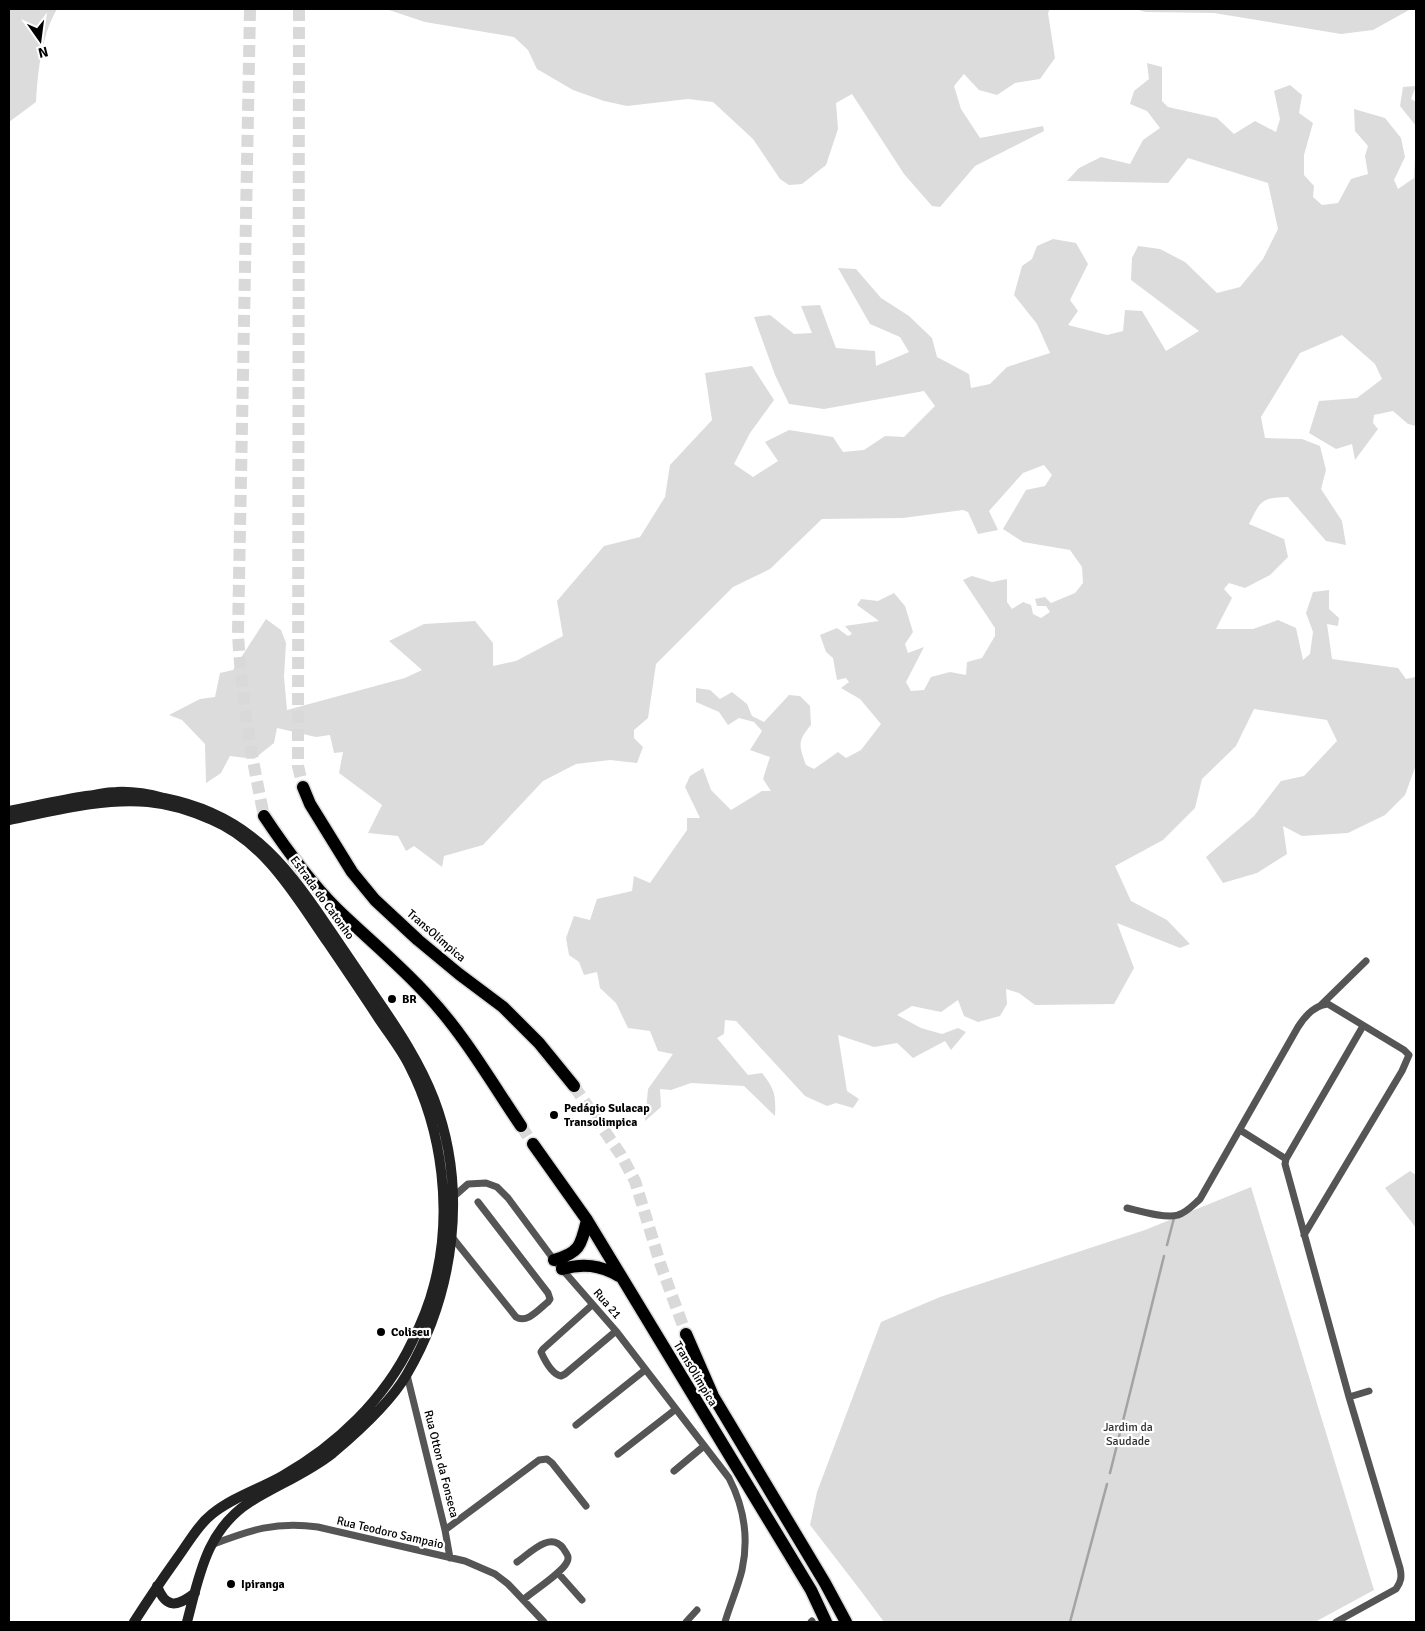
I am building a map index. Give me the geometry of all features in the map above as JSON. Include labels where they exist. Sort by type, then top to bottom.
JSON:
[{"type":"highway","name":"TransOlímpica","points":[[303,788],[310,804],[352,872],[375,900],[452,968],[503,1007],[540,1044],[574,1086]]},
{"type":"highway","points":[[264,816],[287,851],[337,908],[430,997],[453,1026],[521,1126]]},
{"type":"highway","name":"TransOlímpica","points":[[533,1144],[586,1220],[811,1590],[826,1622]]},
{"type":"highway","points":[[558,1264],[578,1249],[582,1242],[586,1220]]},
{"type":"highway","points":[[558,1264],[597,1266],[607,1269],[620,1277]]},
{"type":"highway","name":"TransOlímpica","points":[[686,1334],[713,1396],[825,1583],[846,1622]]},
{"type":"main road","name":"Estrada do Catonho","points":[[9,811],[116,792],[149,794],[182,801],[213,813],[239,826],[259,841],[282,864],[311,902],[415,1058],[433,1096],[448,1145],[452,1198],[452,1237],[443,1288],[433,1318],[407,1375],[365,1424],[330,1455],[298,1476],[249,1502],[230,1517],[211,1545],[202,1566],[187,1622]]},
{"type":"main road","name":"Estrada do Catonho","points":[[9,820],[112,801],[149,802],[180,808],[214,821],[236,832],[254,846],[275,867],[306,910],[409,1065],[426,1106],[439,1157],[443,1196],[443,1221],[440,1254],[434,1285],[412,1344],[394,1374],[370,1405],[344,1432],[306,1462],[279,1478],[225,1504],[197,1528],[156,1586],[134,1622]]},
{"type":"main road","points":[[156,1586],[161,1597],[172,1604],[184,1602],[195,1593]]},
{"type":"street","points":[[1127,1208],[1177,1216],[1188,1210],[1200,1199],[1298,1027],[1309,1013],[1321,1005],[1366,961]]},
{"type":"street","points":[[1304,1235],[1402,1070],[1413,1056],[1334,1007],[1328,1004],[1321,1005]]},
{"type":"street","points":[[1336,1622],[1396,1589],[1400,1584],[1402,1576],[1349,1397],[1286,1170],[1286,1159],[1363,1026]]},
{"type":"street","points":[[1240,1130],[1286,1159]]},
{"type":"street","name":"Rua 21","points":[[452,1198],[468,1184],[486,1183],[497,1187],[508,1198],[558,1264],[616,1331],[729,1478],[738,1494],[744,1516],[745,1542],[741,1572],[725,1621]]},
{"type":"street","points":[[452,1237],[516,1317],[525,1319],[548,1302],[550,1299],[548,1292],[478,1202]]},
{"type":"street","points":[[592,1304],[543,1348],[541,1352],[555,1374],[559,1376],[565,1374],[616,1331]]},
{"type":"street","points":[[576,1425],[645,1370]]},
{"type":"street","name":"Rua Otton da Fonseca","points":[[407,1375],[445,1530],[450,1558]]},
{"type":"street","points":[[1349,1397],[1369,1392]]},
{"type":"street","points":[[618,1454],[676,1409]]},
{"type":"street","points":[[674,1471],[704,1446]]},
{"type":"street","points":[[445,1530],[539,1460],[544,1459],[552,1463],[586,1506]]},
{"type":"street","name":"Rua Teodoro Sampaio","points":[[211,1545],[259,1528],[280,1525],[318,1527],[465,1561],[495,1574],[508,1584],[544,1622]]},
{"type":"street","points":[[517,1562],[546,1542],[555,1541],[568,1554],[566,1564],[558,1573],[522,1600]]},
{"type":"street","points":[[558,1573],[582,1600]]},
{"type":"street","points":[[686,1622],[697,1610]]},
{"type":"green space","points":[[9,9],[57,9],[44,42],[39,66],[36,102],[9,122]]},
{"type":"green space","points":[[386,9],[1050,9],[1048,13],[1055,58],[1040,79],[1015,83],[997,95],[979,90],[964,74],[954,86],[961,109],[980,138],[1043,126],[1044,131],[975,166],[940,207],[932,206],[904,174],[852,94],[836,103],[838,129],[826,165],[802,184],[789,185],[780,179],[753,139],[713,102],[688,99],[627,106],[604,101],[573,90],[537,69],[528,50],[514,37],[425,22]]},
{"type":"green space","points":[[1135,9],[1416,9],[1409,10],[1373,30],[1341,34],[1214,13],[1146,12]]},
{"type":"green space","points":[[1147,63],[1162,67],[1162,101],[1168,107],[1217,118],[1234,134],[1255,121],[1276,132],[1280,119],[1274,91],[1290,85],[1302,95],[1299,113],[1313,123],[1304,155],[1304,175],[1314,186],[1313,197],[1322,205],[1338,203],[1351,179],[1368,174],[1365,156],[1368,146],[1355,131],[1354,109],[1385,118],[1401,138],[1405,157],[1394,180],[1398,189],[1414,178],[1416,155],[1416,426],[1408,424],[1393,411],[1374,415],[1373,423],[1378,429],[1355,460],[1352,444],[1336,449],[1309,433],[1319,401],[1357,398],[1382,379],[1375,364],[1342,335],[1300,353],[1261,417],[1265,438],[1302,439],[1320,446],[1326,470],[1321,489],[1342,521],[1346,545],[1326,541],[1288,497],[1272,498],[1263,502],[1259,505],[1249,524],[1284,539],[1288,557],[1270,575],[1245,588],[1229,583],[1224,589],[1232,598],[1216,629],[1253,629],[1278,620],[1296,628],[1303,660],[1310,654],[1313,632],[1306,613],[1313,592],[1329,590],[1329,609],[1339,618],[1338,626],[1327,624],[1332,659],[1398,668],[1406,679],[1416,675],[1416,765],[1405,795],[1385,815],[1348,833],[1302,836],[1283,826],[1287,854],[1257,873],[1223,883],[1206,857],[1254,816],[1281,781],[1304,776],[1337,741],[1327,720],[1254,709],[1236,746],[1202,779],[1195,808],[1163,840],[1115,866],[1131,901],[1167,920],[1190,944],[1180,948],[1117,923],[1134,968],[1114,1004],[1035,1005],[1019,993],[1006,989],[1007,1004],[1000,1016],[978,1022],[964,1016],[958,1000],[941,1012],[912,1006],[897,1015],[921,1028],[942,1034],[958,1028],[966,1032],[951,1050],[945,1041],[913,1058],[897,1043],[874,1047],[838,1035],[847,1091],[859,1099],[853,1108],[836,1103],[827,1106],[805,1096],[736,1021],[725,1020],[724,1034],[717,1038],[748,1075],[762,1073],[774,1093],[775,1116],[744,1086],[691,1083],[671,1090],[660,1089],[661,1107],[645,1121],[648,1089],[673,1054],[658,1051],[650,1031],[628,1028],[616,1003],[600,988],[597,972],[584,975],[579,962],[569,955],[566,938],[574,916],[590,920],[597,899],[632,891],[634,876],[650,883],[687,830],[687,818],[700,818],[685,787],[690,776],[703,768],[711,790],[731,810],[762,791],[771,791],[763,779],[770,757],[750,750],[762,731],[754,722],[739,718],[728,725],[719,712],[696,702],[696,688],[710,690],[720,699],[732,692],[747,704],[752,716],[764,722],[789,695],[800,696],[810,706],[811,725],[803,735],[801,748],[806,765],[814,769],[838,752],[846,758],[861,750],[881,724],[860,699],[841,688],[849,682],[846,678],[837,680],[833,658],[826,652],[820,635],[837,628],[848,636],[852,634],[845,626],[879,621],[857,605],[861,599],[878,601],[894,593],[905,606],[913,632],[905,644],[908,653],[924,647],[906,682],[911,691],[924,690],[931,677],[950,672],[966,675],[967,662],[982,658],[995,636],[995,628],[963,580],[972,576],[992,582],[1007,579],[1007,602],[1012,609],[1023,602],[1031,605],[1033,614],[1041,618],[1050,612],[1046,606],[1037,606],[1035,599],[1045,597],[1051,603],[1075,593],[1083,583],[1082,567],[1070,550],[1023,542],[1003,529],[1026,490],[1045,486],[1052,475],[1044,465],[1023,473],[989,511],[998,530],[978,534],[968,512],[963,510],[903,518],[822,519],[770,569],[733,587],[656,664],[648,718],[634,730],[634,738],[643,747],[637,763],[610,760],[576,764],[543,781],[483,845],[444,856],[442,867],[414,846],[406,851],[398,836],[368,833],[382,805],[339,773],[343,752],[334,753],[330,735],[316,737],[277,728],[274,743],[254,759],[230,756],[221,773],[206,783],[205,744],[182,720],[169,715],[200,699],[215,697],[220,673],[233,670],[266,619],[281,630],[286,643],[284,677],[287,710],[405,678],[422,670],[389,641],[424,624],[475,621],[493,643],[493,666],[516,661],[563,636],[557,601],[604,546],[640,537],[665,497],[670,465],[712,420],[705,373],[752,366],[774,400],[750,433],[734,464],[753,477],[778,461],[765,442],[789,430],[833,437],[843,452],[864,450],[885,436],[904,437],[935,406],[924,391],[824,409],[789,404],[775,375],[754,317],[770,315],[794,334],[812,333],[801,306],[820,305],[836,348],[875,351],[876,366],[909,352],[900,337],[870,324],[838,268],[856,269],[881,298],[909,316],[932,338],[937,357],[969,374],[971,388],[990,384],[1007,367],[1050,353],[1037,324],[1014,295],[1022,266],[1032,259],[1037,246],[1053,239],[1076,243],[1088,264],[1070,300],[1078,311],[1068,325],[1107,335],[1123,331],[1125,310],[1142,311],[1166,351],[1199,331],[1131,280],[1132,258],[1138,246],[1160,249],[1185,262],[1217,293],[1240,287],[1263,259],[1278,229],[1268,183],[1188,158],[1168,183],[1067,181],[1079,168],[1101,157],[1130,164],[1143,140],[1160,128],[1147,111],[1130,104],[1134,91],[1149,79]]},
{"type":"green space","points":[[1416,86],[1411,99],[1416,102],[1416,126],[1400,106],[1403,87]]},
{"type":"green space","points":[[1410,1171],[1416,1175],[1416,1228],[1385,1188]]},
{"type":"green space","name":"Jardim da Saudade","points":[[1251,1187],[1374,1590],[1315,1622],[884,1622],[810,1525],[817,1492],[881,1322],[940,1297],[1145,1230]]},
{"type":"waterway","points":[[1167,1245],[1174,1218]]},
{"type":"waterway","points":[[1110,1473],[1164,1256]]},
{"type":"waterway","points":[[1070,1622],[1107,1484]]},
{"type":"tunnel","points":[[250,9],[238,633],[247,725],[264,816]]},
{"type":"tunnel","points":[[299,9],[298,766],[303,787]]},
{"type":"tunnel","points":[[574,1086],[621,1155],[635,1181],[660,1263],[686,1334]]},
{"type":"tunnel","points":[[521,1126],[533,1144]]},
{"type":"place","name":"BR","points":[[392,999]]},
{"type":"place","name":"Pedágio Sulacap Transolimpica","points":[[554,1115]]},
{"type":"place","name":"Coliseu","points":[[381,1332]]},
{"type":"place","name":"Ipiranga","points":[[231,1584]]}]
